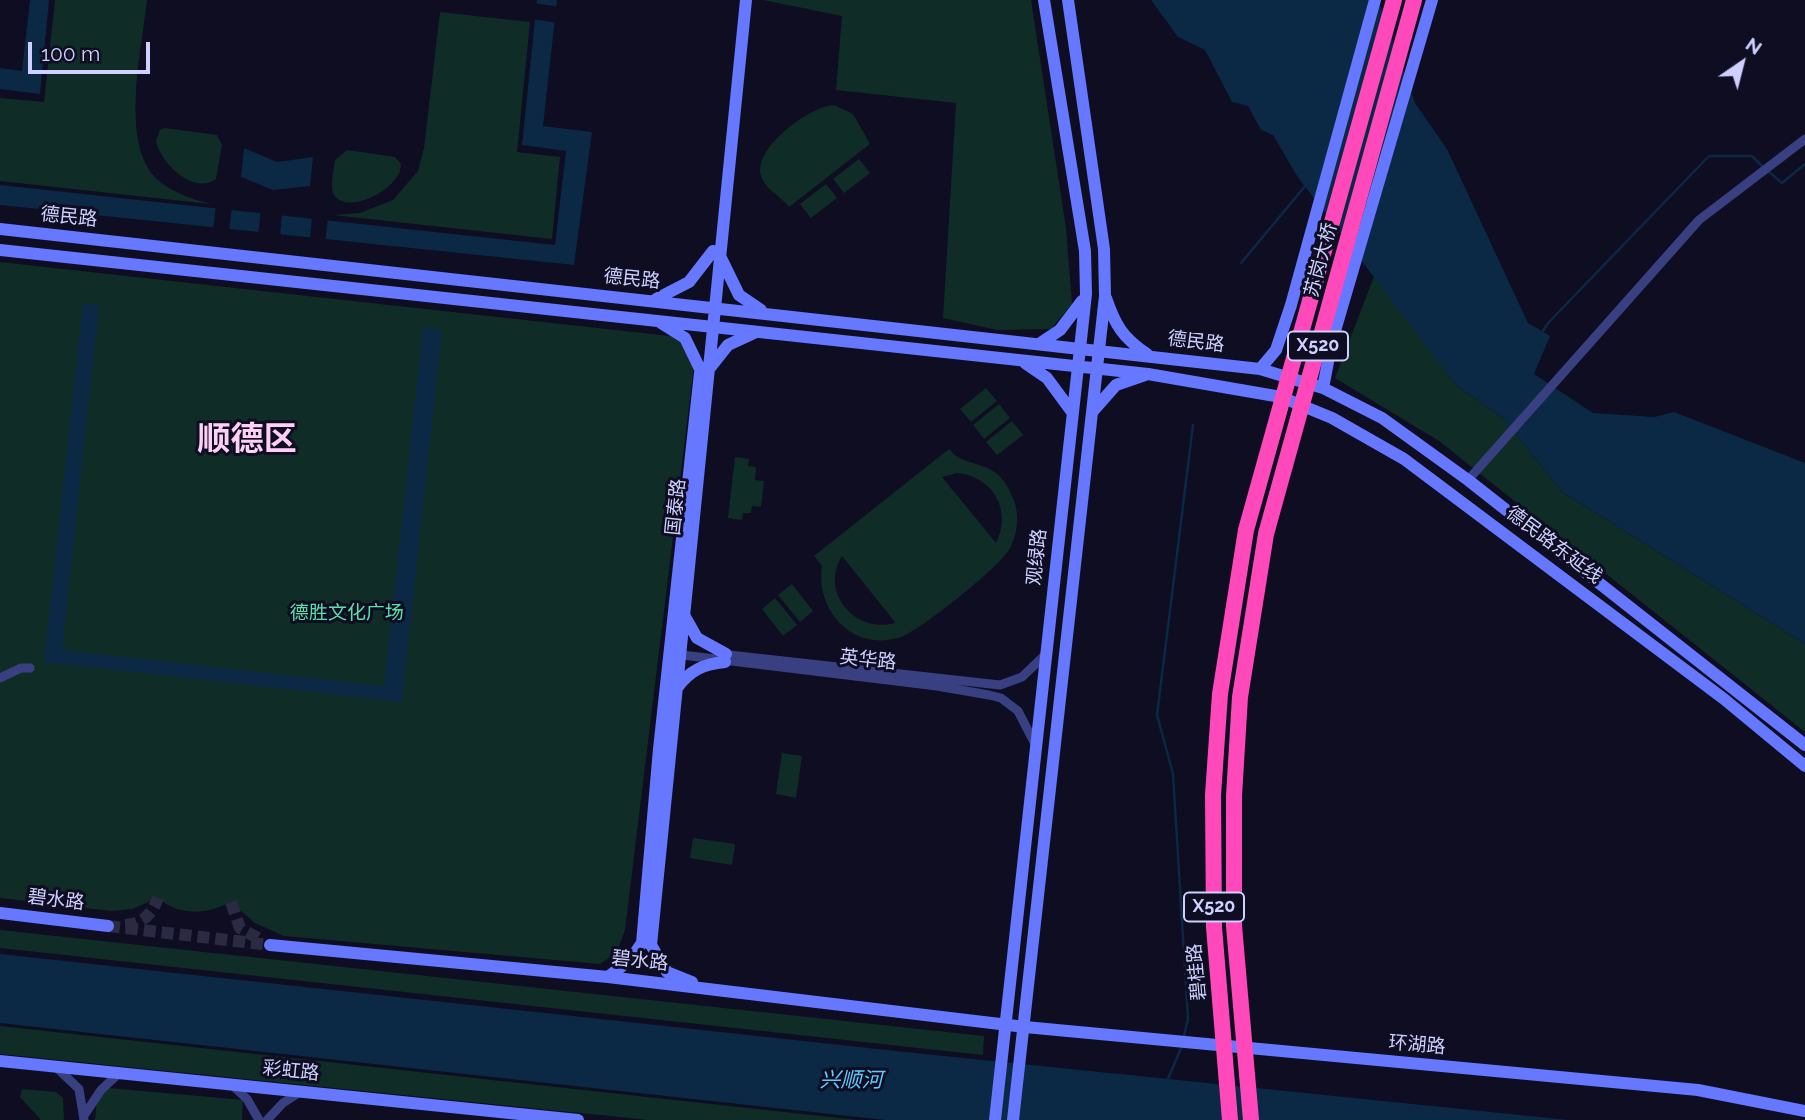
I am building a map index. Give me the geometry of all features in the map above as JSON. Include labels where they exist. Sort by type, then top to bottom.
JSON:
[{"type":"highway","name":"苏岗大桥","points":[[1220,694],[1246,530],[1394,0]]},
{"type":"highway","name":"苏岗大桥","points":[[1251,1120],[1234,926],[1234,796],[1240,697],[1266,534],[1414,0]]},
{"type":"highway","name":"碧桂路","points":[[1220,694],[1213,795],[1214,927],[1230,1120]]},
{"type":"main road","name":"国泰路","points":[[608,977],[631,959],[642,943],[744,0]]},
{"type":"main road","name":"观绿路","points":[[995,1120],[1086,294],[1085,251],[1044,0]]},
{"type":"main road","name":"观绿路","points":[[1013,1120],[1105,296],[1104,249],[1068,0]]},
{"type":"main road","points":[[1260,369],[1276,350],[1291,305],[1375,0]]},
{"type":"main road","points":[[1324,388],[1338,323],[1432,0]]},
{"type":"main road","name":"德民路","points":[[0,229],[1260,369]]},
{"type":"main road","name":"德民路东延线","points":[[0,250],[1148,374],[1281,397],[1332,418],[1404,459],[1724,699],[1805,766]]},
{"type":"main road","points":[[652,300],[689,282],[716,253],[739,295],[768,313]]},
{"type":"main road","points":[[1039,344],[1072,318],[1086,294]]},
{"type":"main road","points":[[1105,296],[1115,325],[1126,341],[1150,356]]},
{"type":"main road","points":[[654,320],[685,338],[704,369],[728,345],[760,331]]},
{"type":"main road","points":[[1022,360],[1047,378],[1072,412]]},
{"type":"main road","name":"国泰路","points":[[704,369],[684,615],[675,651],[675,692],[650,945],[667,972],[705,988]]},
{"type":"main road","name":"德民路东延线","points":[[1260,369],[1324,388],[1382,418],[1468,480],[1805,745]]},
{"type":"main road","points":[[1091,414],[1102,397],[1116,385],[1148,374]]},
{"type":"main road","points":[[684,615],[697,638],[725,658]]},
{"type":"main road","points":[[675,692],[691,672],[725,658]]},
{"type":"main road","name":"碧水路","points":[[0,913],[107,926]]},
{"type":"main road","name":"碧水路","points":[[270,945],[608,977],[1025,1027]]},
{"type":"main road","name":"环湖路","points":[[1025,1027],[1698,1090],[1805,1111]]},
{"type":"main road","name":"彩虹路","points":[[0,1061],[572,1120]]},
{"type":"street","points":[[1468,480],[1699,220],[1802,142]]},
{"type":"street","name":"英华路","points":[[675,651],[937,686],[1001,698],[1010,703],[1025,720],[1036,747]]},
{"type":"street","name":"英华路","points":[[725,658],[1000,685],[1022,677],[1046,654]]},
{"type":"street","points":[[0,678],[21,668],[30,668]]},
{"type":"street","points":[[57,1068],[79,1089],[84,1118]]},
{"type":"street","points":[[84,1118],[101,1090],[118,1074]]},
{"type":"street","points":[[230,1084],[247,1099],[259,1120]]},
{"type":"street","points":[[267,1120],[283,1103],[301,1091]]},
{"type":"green space","points":[[55,0],[147,0],[136,91],[138,138],[143,158],[153,175],[172,190],[210,204],[0,181],[0,98],[44,102]]},
{"type":"green space","points":[[763,0],[1031,0],[1066,228],[1072,304],[1051,329],[997,330],[943,318],[956,103],[836,90],[842,16]]},
{"type":"green space","points":[[440,12],[530,22],[517,152],[560,157],[552,239],[333,215],[360,213],[393,200],[418,171],[424,148]]},
{"type":"green space","points":[[834,105],[853,114],[870,144],[789,207],[763,180],[761,164],[774,141],[798,120]]},
{"type":"green space","points":[[165,128],[217,135],[222,145],[216,179],[198,183],[188,180],[171,166],[156,140],[160,130]]},
{"type":"green space","points":[[347,150],[395,157],[401,164],[399,173],[383,191],[372,197],[348,203],[339,200],[332,189],[335,160]]},
{"type":"green space","points":[[859,159],[870,173],[844,193],[833,179]]},
{"type":"green space","points":[[826,184],[837,198],[811,218],[800,204]]},
{"type":"green space","name":"德胜文化广场","points":[[0,262],[679,337],[694,365],[625,930],[617,952],[600,964],[284,936],[255,923],[231,902],[194,912],[175,908],[158,898],[132,909],[112,911],[0,898]]},
{"type":"green space","points":[[1375,274],[1456,385],[1503,418],[1562,492],[1805,644],[1805,732],[1439,441],[1335,378]]},
{"type":"green space","points":[[986,388],[997,401],[971,422],[960,409]]},
{"type":"green space","points":[[999,404],[1010,418],[984,439],[973,425]]},
{"type":"green space","points":[[1012,421],[1023,435],[997,455],[986,442]]},
{"type":"green space","points":[[949,449],[956,456],[999,475],[1015,504],[1016,531],[1009,550],[1002,559],[941,611],[901,637],[868,639],[841,624],[825,598],[821,583],[822,566],[814,556]],"holes":[[[957,473],[980,481],[996,497],[1002,519],[996,543],[942,477]],[[842,556],[895,622],[895,623],[881,625],[867,622],[845,608],[835,584],[836,570]]]},
{"type":"green space","points":[[735,457],[749,459],[748,466],[756,467],[755,480],[764,481],[761,507],[752,506],[751,513],[743,513],[742,520],[728,518]]},
{"type":"green space","points":[[792,584],[813,611],[800,622],[778,595]]},
{"type":"green space","points":[[775,598],[797,625],[783,636],[762,609]]},
{"type":"green space","points":[[782,753],[802,756],[796,798],[776,794]]},
{"type":"green space","points":[[693,838],[735,844],[732,865],[690,858]]},
{"type":"green space","points":[[0,930],[984,1036],[983,1055],[0,948]]},
{"type":"green space","points":[[0,1026],[857,1120],[649,1120],[0,1054]]},
{"type":"green space","points":[[98,1087],[243,1100],[242,1120],[95,1120]]},
{"type":"green space","points":[[22,1089],[56,1092],[63,1098],[64,1120],[41,1120],[20,1097]]},
{"type":"water","points":[[30,0],[49,0],[40,94],[0,89],[0,68],[22,71]]},
{"type":"water","points":[[537,0],[557,0],[543,126],[592,132],[574,265],[0,205],[0,185],[555,245],[566,151],[522,145]]},
{"type":"water","points":[[1151,0],[1378,0],[1415,103],[1447,149],[1528,323],[1550,336],[1534,374],[1593,413],[1654,417],[1674,412],[1805,463],[1805,644],[1562,492],[1503,418],[1456,385],[1297,176],[1273,135],[1261,130],[1248,106],[1232,102],[1205,50],[1178,37]]},
{"type":"water","points":[[244,148],[277,162],[313,157],[310,186],[273,190],[241,177]]},
{"type":"water","points":[[83,303],[99,305],[62,650],[384,686],[423,327],[442,330],[402,702],[44,662]]},
{"type":"water","name":"兴顺河","points":[[0,954],[924,1054],[1569,1120],[885,1120],[0,1023]]},
{"type":"pier","points":[[533,3],[560,7],[558,23],[532,19]]},
{"type":"pier","points":[[216,205],[232,206],[229,232],[213,231]]},
{"type":"pier","points":[[261,210],[282,212],[280,238],[258,236]]},
{"type":"pier","points":[[312,215],[328,217],[325,243],[310,241]]},
{"type":"waterway","points":[[1540,335],[1549,322],[1709,156],[1752,156],[1763,167]]},
{"type":"waterway","points":[[1768,171],[1782,183],[1805,164]]},
{"type":"waterway","points":[[1241,263],[1306,185]]},
{"type":"waterway","points":[[1184,1036],[1188,1019],[1173,774],[1157,715],[1193,425]]},
{"type":"waterway","points":[[1167,1081],[1182,1046]]},
{"type":"tunnel","points":[[125,925],[137,923],[146,917],[158,898]]},
{"type":"tunnel","points":[[231,902],[240,928],[263,941]]},
{"type":"tunnel","points":[[108,926],[270,945]]},
{"type":"district","name":"顺德区","points":[[247,440]]}]
